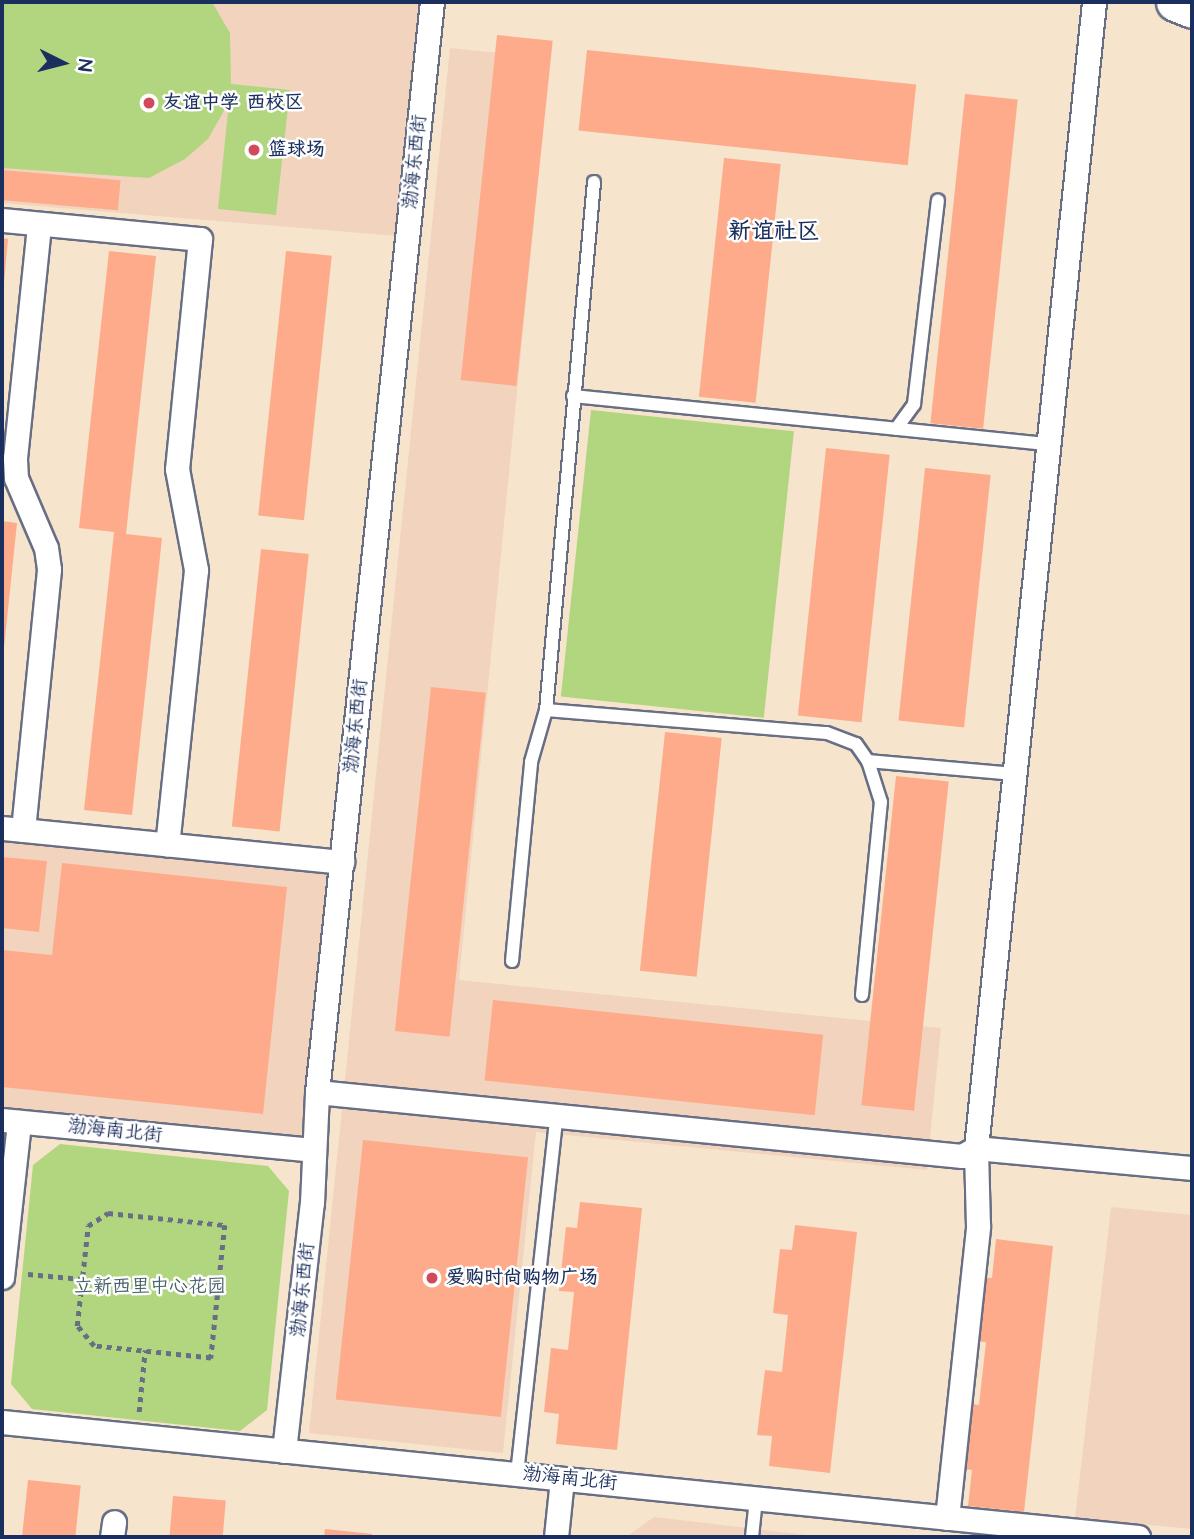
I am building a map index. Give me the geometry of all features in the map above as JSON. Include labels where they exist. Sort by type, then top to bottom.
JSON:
[{"type":"main road","points":[[1175,2],[1192,9]]},
{"type":"street","name":"渤海东西街","points":[[285,1451],[312,1203],[312,1150],[317,1092],[432,2]]},
{"type":"street","points":[[947,1518],[978,1227],[976,1148],[1094,2]]},
{"type":"street","points":[[2,220],[200,239],[177,468],[196,570],[167,844]]},
{"type":"street","points":[[39,224],[15,458],[16,478],[46,548],[49,569],[12,829],[342,862]]},
{"type":"street","points":[[317,1092],[557,1112],[962,1156],[976,1148],[1192,1168]]},
{"type":"street","points":[[9,1275],[10,1121]]},
{"type":"street","name":"渤海南北街","points":[[10,1121],[312,1150]]},
{"type":"street","name":"渤海南北街","points":[[2,1422],[947,1518],[970,1529],[1138,1537]]},
{"type":"street","points":[[556,1537],[562,1479]]},
{"type":"lane","points":[[512,961],[531,762],[546,709],[594,182]]},
{"type":"lane","points":[[896,429],[915,404],[938,200]]},
{"type":"lane","points":[[573,396],[1049,444]]},
{"type":"lane","points":[[546,709],[827,733],[856,744],[868,761],[881,802],[862,995]]},
{"type":"lane","points":[[868,761],[1014,774]]},
{"type":"lane","points":[[517,1474],[557,1112]]},
{"type":"lane","points":[[752,1537],[756,1498]]},
{"type":"path","points":[[108,1213],[225,1225],[211,1358],[94,1346],[78,1326],[82,1279],[88,1226],[108,1213]]},
{"type":"path","points":[[9,1275],[82,1279]]},
{"type":"path","points":[[136,1435],[145,1350]]},
{"type":"shaded area","name":"友谊中学 西校区","points":[[2,2],[420,2],[396,236],[2,203]]},
{"type":"shaded area","points":[[450,48],[550,58],[459,980],[941,1028],[927,1170],[536,1132],[503,1453],[309,1433]]},
{"type":"shaded area","points":[[2,837],[329,871],[301,1140],[2,1108]]},
{"type":"shaded area","points":[[1111,1207],[1192,1215],[1192,1529],[1075,1518]]},
{"type":"shaded area","points":[[654,1517],[824,1537],[626,1537]]},
{"type":"green space","name":"友谊中学 西校区","points":[[2,2],[212,2],[230,33],[231,84],[290,90],[276,215],[218,209],[229,102],[208,139],[185,159],[149,178],[2,168]]},
{"type":"green space","points":[[591,410],[794,431],[764,718],[561,696]]},
{"type":"green space","name":"立新西里中心花园","points":[[60,1144],[268,1166],[289,1191],[267,1410],[240,1431],[32,1409],[11,1384],[33,1165]]},
{"type":"building","points":[[497,35],[553,41],[516,386],[461,380]]},
{"type":"building","points":[[587,50],[916,85],[908,165],[579,131]]},
{"type":"building","points":[[965,94],[1018,100],[983,429],[930,423]]},
{"type":"building","points":[[724,158],[781,164],[756,403],[699,397]]},
{"type":"building","points":[[2,170],[121,180],[118,210],[2,200]]},
{"type":"building","points":[[2,238],[8,239],[4,283],[2,283]]},
{"type":"building","points":[[109,251],[156,256],[126,534],[162,538],[132,815],[84,810],[114,532],[79,528]]},
{"type":"building","points":[[286,251],[332,256],[304,520],[258,516]]},
{"type":"building","points":[[826,448],[890,455],[862,722],[798,716]]},
{"type":"building","points":[[925,468],[991,475],[964,728],[898,721]]},
{"type":"building","points":[[2,521],[17,523],[4,648],[2,648]]},
{"type":"building","points":[[261,549],[309,554],[280,831],[232,826]]},
{"type":"building","points":[[431,687],[486,693],[450,1037],[395,1031]]},
{"type":"building","points":[[665,732],[722,738],[697,977],[640,971]]},
{"type":"building","points":[[896,776],[949,782],[914,1111],[861,1105]]},
{"type":"building","points":[[2,857],[47,861],[39,932],[2,928]]},
{"type":"building","points":[[62,863],[287,887],[263,1114],[2,1087],[2,950],[52,955]]},
{"type":"building","points":[[493,1000],[823,1035],[815,1115],[485,1081]]},
{"type":"building","name":"爱购时尚购物广场","points":[[363,1140],[528,1157],[501,1417],[336,1400]]},
{"type":"building","points":[[580,1202],[642,1208],[617,1450],[556,1444],[559,1414],[544,1412],[551,1348],[568,1350],[574,1292],[559,1291],[566,1227],[577,1228]]},
{"type":"building","points":[[795,1225],[857,1232],[830,1473],[769,1466],[772,1436],[757,1435],[765,1370],[782,1372],[788,1315],[773,1313],[780,1249],[792,1250]]},
{"type":"building","points":[[996,1239],[1053,1246],[1024,1512],[968,1506],[972,1470],[957,1468],[964,1403],[979,1405],[986,1342],[971,1341],[978,1277],[992,1278]]},
{"type":"building","points":[[28,1480],[81,1486],[75,1537],[22,1537]]},
{"type":"building","points":[[173,1496],[226,1501],[223,1537],[169,1537]]},
{"type":"building","points":[[325,1529],[372,1534],[371,1537],[324,1537]]},
{"type":"place","name":"友谊中学 西校区","points":[[149,103]]},
{"type":"place","name":"篮球场","points":[[254,150]]},
{"type":"place","name":"爱购时尚购物广场","points":[[432,1278]]},
{"type":"district","name":"新谊社区","points":[[774,231]]}]
